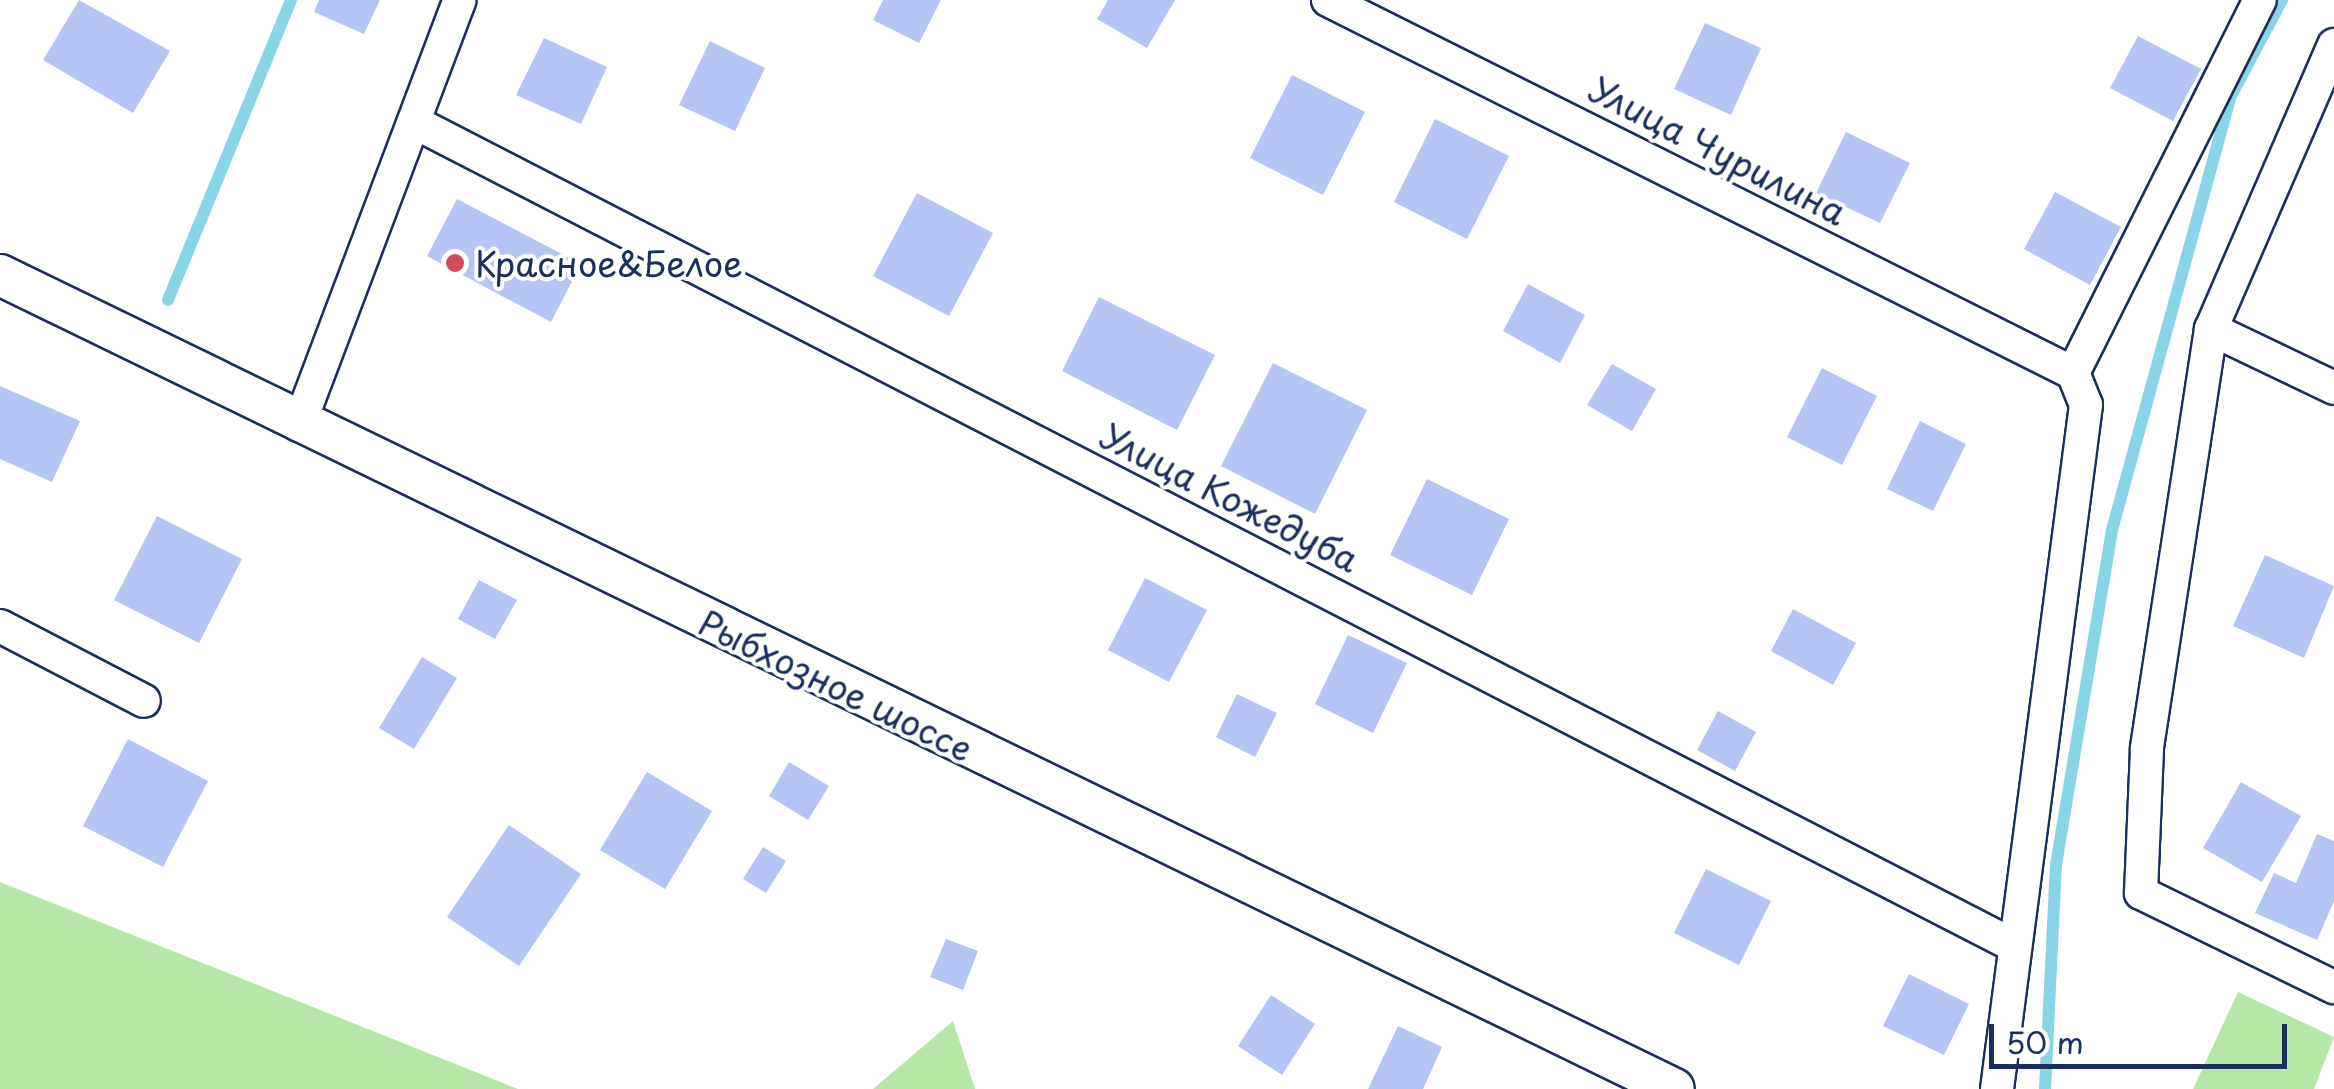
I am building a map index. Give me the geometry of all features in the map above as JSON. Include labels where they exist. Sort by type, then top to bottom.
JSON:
[{"type":"street","points":[[299,425],[460,0]]},
{"type":"street","name":"Улица Чурилина","points":[[1328,0],[2073,372]]},
{"type":"street","points":[[1997,1089],[2009,944],[2086,405],[2073,372],[2260,0]]},
{"type":"street","points":[[2334,45],[2211,329],[2147,749],[2141,893],[2334,987]]},
{"type":"street","name":"Улица Кожедуба","points":[[414,122],[2009,944]]},
{"type":"street","name":"Рыбхозное шоссе","points":[[0,275],[299,425],[1674,1089]]},
{"type":"street","points":[[2211,329],[2334,388]]},
{"type":"street","points":[[0,626],[144,701]]},
{"type":"green space","points":[[0,882],[518,1089],[0,1089]]},
{"type":"green space","points":[[2238,992],[2334,1037],[2314,1089],[2193,1089]]},
{"type":"green space","points":[[953,1021],[975,1089],[873,1089]]},
{"type":"building","points":[[79,0],[170,51],[133,113],[43,60]]},
{"type":"building","points":[[319,0],[380,0],[364,34],[314,12]]},
{"type":"building","points":[[883,0],[941,0],[919,43],[873,20]]},
{"type":"building","points":[[1108,0],[1175,0],[1147,48],[1097,19]]},
{"type":"building","points":[[1705,23],[1761,48],[1731,115],[1674,89]]},
{"type":"building","points":[[2138,36],[2201,69],[2173,121],[2110,88]]},
{"type":"building","points":[[544,38],[607,67],[581,124],[516,95]]},
{"type":"building","points":[[710,41],[765,68],[735,131],[679,105]]},
{"type":"building","points":[[1292,75],[1365,112],[1323,195],[1250,158]]},
{"type":"building","points":[[1435,119],[1509,156],[1467,239],[1394,202]]},
{"type":"building","points":[[1846,132],[1910,163],[1880,223],[1816,193]]},
{"type":"building","points":[[2055,192],[2121,227],[2090,285],[2024,249]]},
{"type":"building","points":[[917,193],[993,233],[949,316],[873,276]]},
{"type":"building","points":[[457,199],[581,264],[551,322],[427,256]]},
{"type":"building","points":[[1528,284],[1585,315],[1560,363],[1503,331]]},
{"type":"building","points":[[1099,297],[1215,355],[1177,430],[1062,371]]},
{"type":"building","points":[[1273,363],[1367,410],[1315,514],[1221,466]]},
{"type":"building","points":[[1612,364],[1656,389],[1632,431],[1587,405]]},
{"type":"building","points":[[1822,368],[1877,396],[1842,465],[1787,437]]},
{"type":"building","points":[[0,386],[80,421],[52,482],[0,459]]},
{"type":"building","points":[[1920,421],[1966,444],[1933,511],[1887,489]]},
{"type":"building","points":[[1427,479],[1509,519],[1472,595],[1390,555]]},
{"type":"building","points":[[157,516],[242,559],[199,643],[114,600]]},
{"type":"building","points":[[2265,555],[2334,586],[2304,658],[2233,626]]},
{"type":"building","points":[[1145,578],[1207,610],[1169,682],[1108,650]]},
{"type":"building","points":[[479,580],[517,600],[495,639],[458,619]]},
{"type":"building","points":[[1793,609],[1856,643],[1833,685],[1771,651]]},
{"type":"building","points":[[1348,635],[1407,663],[1373,733],[1315,704]]},
{"type":"building","points":[[422,657],[457,678],[414,749],[379,728]]},
{"type":"building","points":[[1237,694],[1277,713],[1255,757],[1216,737]]},
{"type":"building","points":[[1718,711],[1756,732],[1735,771],[1697,750]]},
{"type":"building","points":[[128,739],[208,781],[163,867],[83,826]]},
{"type":"building","points":[[789,762],[829,786],[808,820],[769,796]]},
{"type":"building","points":[[647,772],[712,811],[665,889],[600,850]]},
{"type":"building","points":[[2241,782],[2301,816],[2262,882],[2203,848]]},
{"type":"building","points":[[509,825],[581,874],[519,966],[447,917]]},
{"type":"building","points":[[2317,834],[2334,841],[2334,901],[2317,940],[2255,913],[2274,873],[2296,883]]},
{"type":"building","points":[[763,847],[786,861],[766,893],[743,879]]},
{"type":"building","points":[[1706,869],[1771,901],[1739,965],[1674,933]]},
{"type":"building","points":[[946,939],[978,951],[963,990],[930,977]]},
{"type":"building","points":[[1909,974],[1969,1004],[1944,1055],[1883,1026]]},
{"type":"building","points":[[1271,995],[1315,1024],[1282,1075],[1238,1046]]},
{"type":"building","points":[[1398,1026],[1442,1047],[1423,1089],[1368,1089]]},
{"type":"waterway","points":[[168,300],[291,0]]},
{"type":"waterway","points":[[2045,1089],[2056,865],[2112,530],[2231,96],[2282,0]]},
{"type":"place","name":"Красное&Белое","points":[[455,263]]}]
